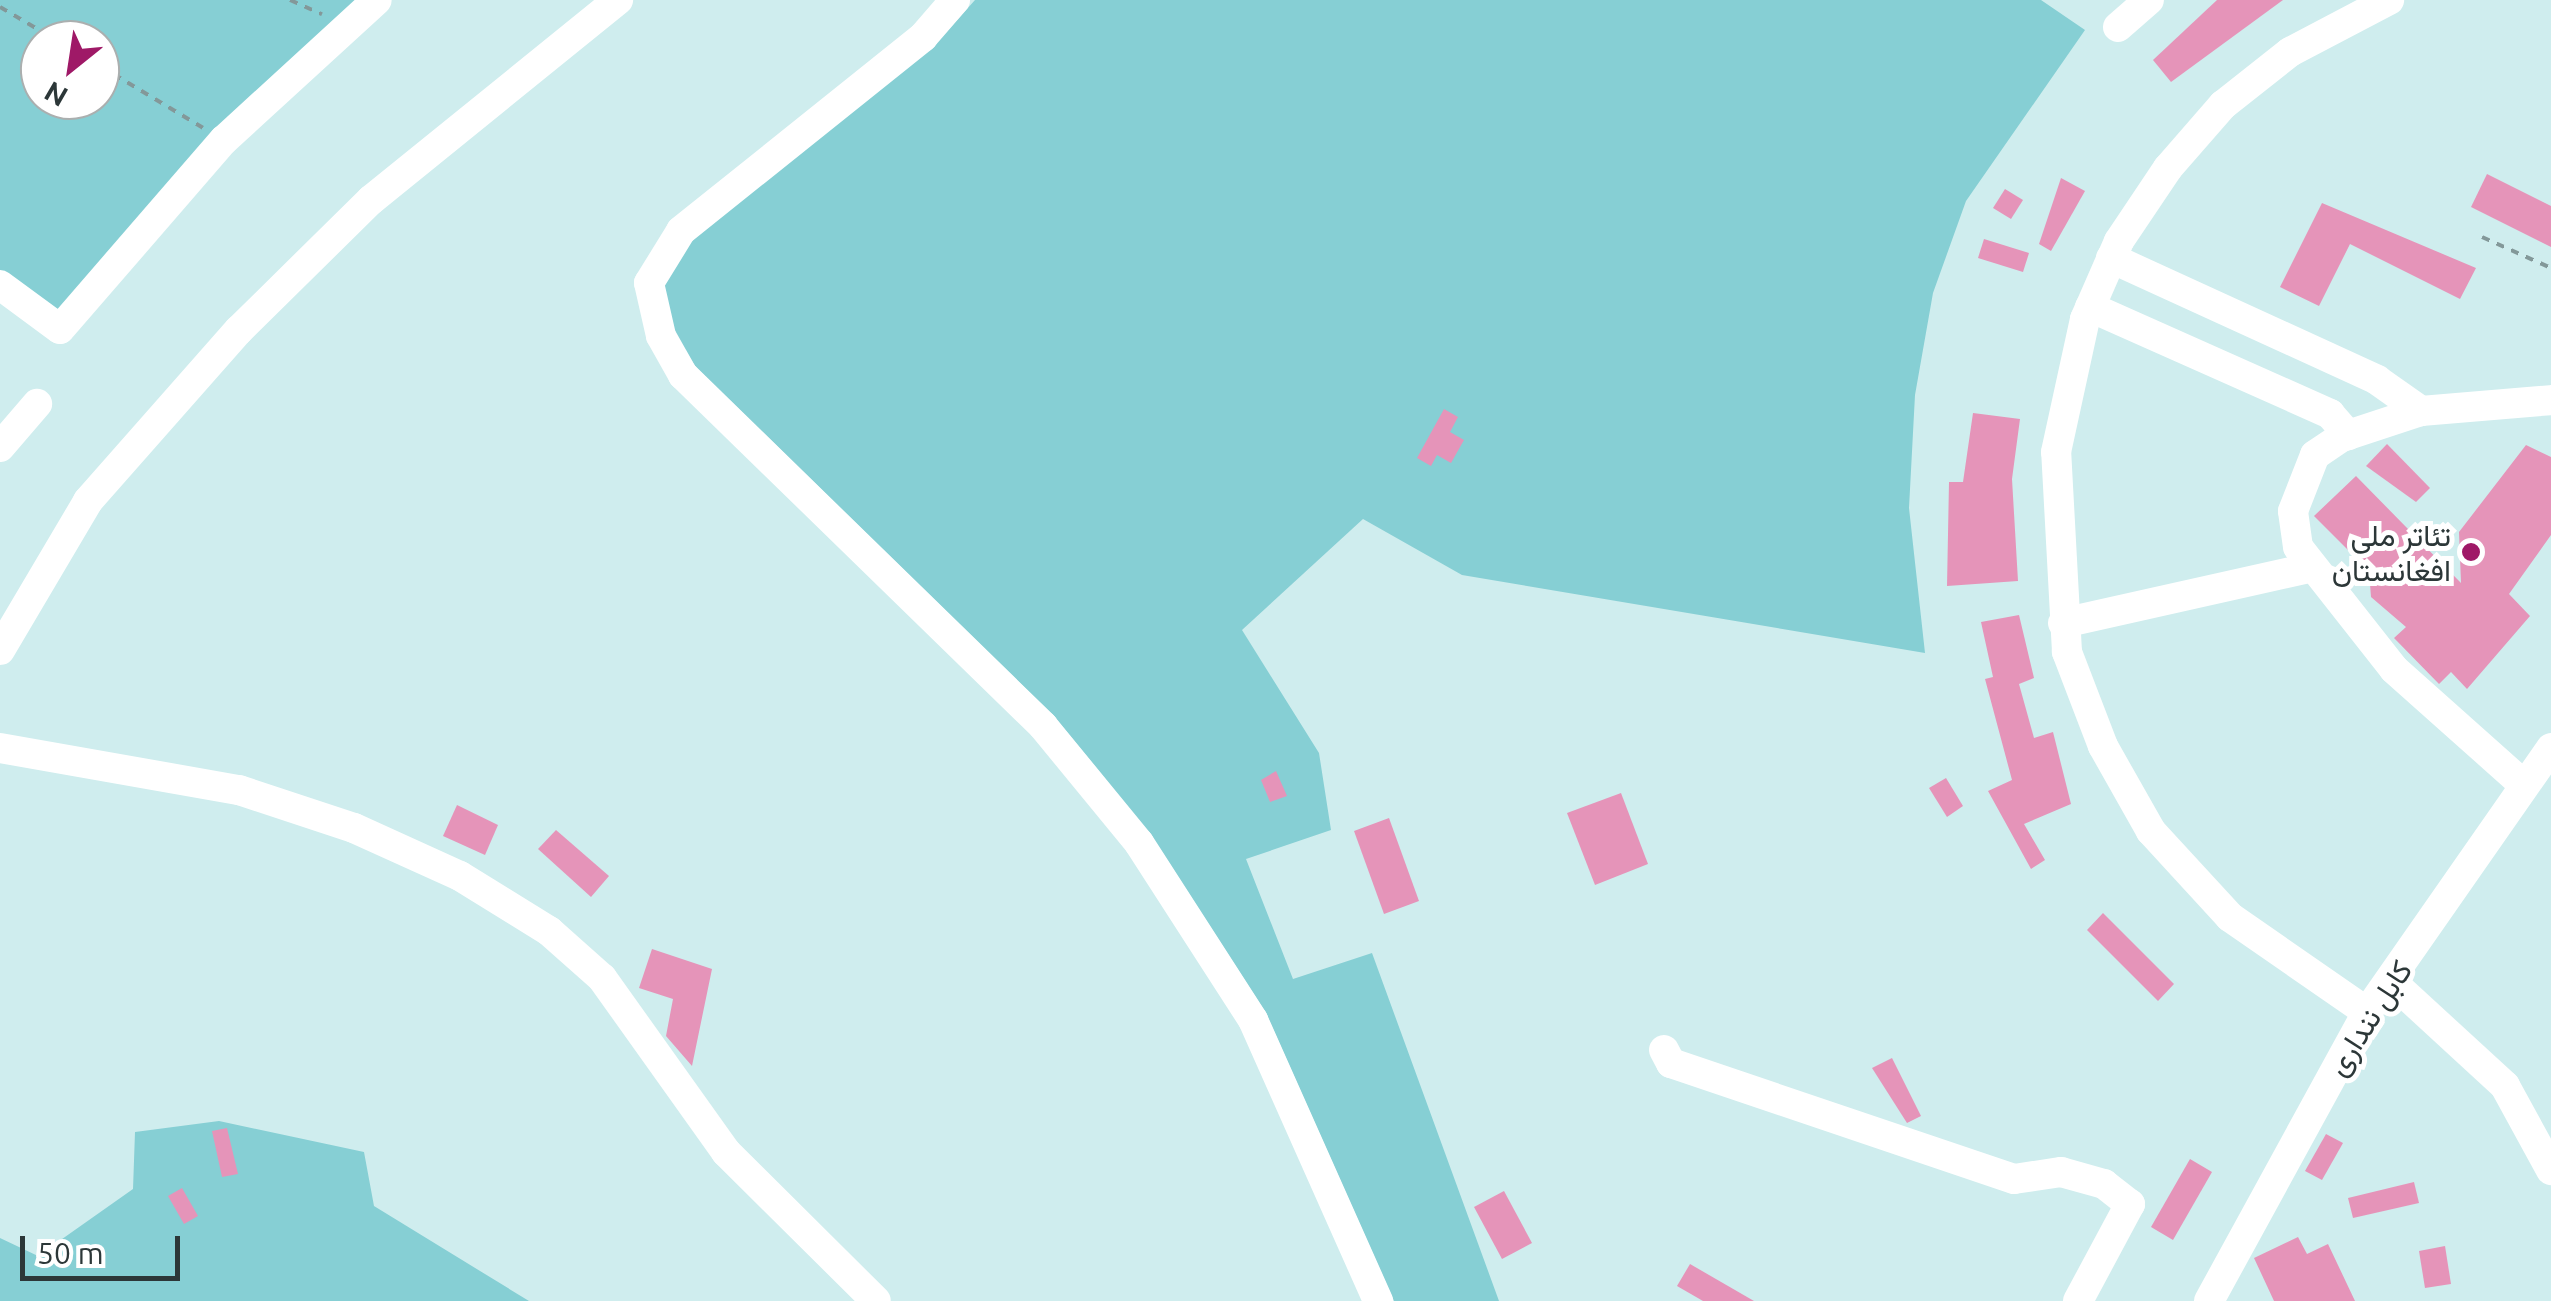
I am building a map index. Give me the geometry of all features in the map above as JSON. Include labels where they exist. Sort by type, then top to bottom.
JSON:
[{"type":"street","points":[[0,285],[60,329],[224,140],[377,0]]},
{"type":"street","points":[[0,650],[88,501],[239,330],[372,200],[618,0]]},
{"type":"street","points":[[955,0],[923,36],[681,231],[649,284],[661,336],[683,374],[1043,726],[1139,844],[1254,1020],[1378,1301]]},
{"type":"street","points":[[2118,28],[2149,0]]},
{"type":"street","points":[[2367,1012],[2230,918],[2151,831],[2103,746],[2063,623],[2056,452],[2090,306],[2112,258],[2168,168],[2223,104],[2290,52],[2389,0]]},
{"type":"street","points":[[2112,258],[2377,380],[2420,411]]},
{"type":"street","points":[[2090,306],[2330,414],[2348,435]]},
{"type":"street","points":[[2524,785],[2394,669],[2298,546],[2300,481],[2315,454],[2348,435],[2420,411],[2551,400]]},
{"type":"street","points":[[0,446],[37,404]]},
{"type":"street","points":[[2063,623],[2313,566]]},
{"type":"street","points":[[0,748],[240,790],[354,828],[460,876],[549,931],[602,978],[726,1152],[876,1301]]},
{"type":"street","name":"کابل ننداری","points":[[2210,1301],[2367,1012],[2551,748]]},
{"type":"street","points":[[2391,981],[2505,1086],[2551,1170]]},
{"type":"street","points":[[1664,1050],[1671,1064],[2014,1179],[2061,1172],[2104,1184],[2130,1204],[2078,1301]]},
{"type":"path","points":[[290,0],[346,25]]},
{"type":"path","points":[[0,7],[22,20]]},
{"type":"path","points":[[120,78],[224,140]]},
{"type":"path","points":[[2482,237],[2551,268]]},
{"type":"shaded area","points":[[0,0],[377,0],[60,329],[0,285]]},
{"type":"shaded area","points":[[975,0],[2041,0],[2085,30],[1966,201],[1933,293],[1915,395],[1909,508],[1925,653],[1462,575],[1363,519],[1242,630],[1319,753],[1331,830],[1246,859],[1293,979],[1372,953],[1499,1301],[1394,1301],[1266,1013],[1151,835],[1054,716],[695,366],[674,331],[664,285],[692,240],[933,47]]},
{"type":"shaded area","points":[[219,1121],[364,1152],[374,1206],[529,1301],[0,1301],[0,1238],[38,1256],[133,1189],[135,1132]]},
{"type":"building","points":[[2217,0],[2283,0],[2171,82],[2153,60]]},
{"type":"building","points":[[2487,174],[2551,206],[2551,247],[2471,207]]},
{"type":"building","points":[[2061,178],[2085,191],[2051,251],[2039,244]]},
{"type":"building","points":[[2005,189],[2023,200],[2011,219],[1993,208]]},
{"type":"building","points":[[2322,203],[2476,268],[2460,299],[2350,244],[2319,306],[2280,287]]},
{"type":"building","points":[[1984,239],[2029,253],[2023,272],[1978,258]]},
{"type":"building","points":[[1444,409],[1458,417],[1450,432],[1464,440],[1451,463],[1437,455],[1431,466],[1417,458]]},
{"type":"building","points":[[1973,413],[2020,419],[2012,479],[2018,581],[1947,586],[1949,482],[1963,482]]},
{"type":"building","points":[[2387,444],[2430,488],[2416,502],[2366,466]]},
{"type":"building","points":[[2526,445],[2551,457],[2551,535],[2509,594],[2530,616],[2467,689],[2451,672],[2439,684],[2394,638],[2406,627],[2371,597],[2369,571],[2314,516],[2356,476],[2461,583],[2459,532]]},
{"type":"building","points":[[2019,615],[2034,678],[2019,684],[2034,738],[2053,732],[2071,804],[2024,824],[2045,860],[2031,869],[1988,791],[2012,780],[1985,679],[1993,677],[1981,622]]},
{"type":"building","points":[[1276,771],[1287,796],[1270,802],[1261,780]]},
{"type":"building","points":[[1946,778],[1963,806],[1947,817],[1929,788]]},
{"type":"building","points":[[1621,793],[1648,864],[1595,885],[1567,813]]},
{"type":"building","points":[[457,805],[498,825],[485,855],[443,836]]},
{"type":"building","points":[[1389,818],[1419,901],[1384,914],[1354,831]]},
{"type":"building","points":[[556,830],[609,876],[591,897],[538,849]]},
{"type":"building","points":[[2103,913],[2174,984],[2158,1001],[2087,930]]},
{"type":"building","points":[[652,949],[712,969],[692,1066],[666,1036],[673,999],[639,988]]},
{"type":"building","points":[[1892,1058],[1921,1116],[1907,1123],[1872,1068]]},
{"type":"building","points":[[227,1128],[238,1174],[222,1177],[212,1131]]},
{"type":"building","points":[[2326,1134],[2343,1143],[2322,1180],[2305,1171]]},
{"type":"building","points":[[2190,1159],[2212,1172],[2173,1240],[2151,1227]]},
{"type":"building","points":[[2414,1182],[2419,1203],[2353,1218],[2348,1198]]},
{"type":"building","points":[[182,1188],[198,1216],[184,1224],[168,1196]]},
{"type":"building","points":[[1504,1191],[1532,1243],[1502,1259],[1474,1207]]},
{"type":"building","points":[[2298,1237],[2307,1254],[2328,1244],[2355,1301],[2274,1301],[2254,1258]]},
{"type":"building","points":[[2445,1246],[2451,1284],[2425,1288],[2419,1251]]},
{"type":"building","points":[[1690,1264],[1754,1301],[1703,1301],[1677,1286]]},
{"type":"place","name":"تئاتر ملی افغانستان","points":[[2471,552]]}]
